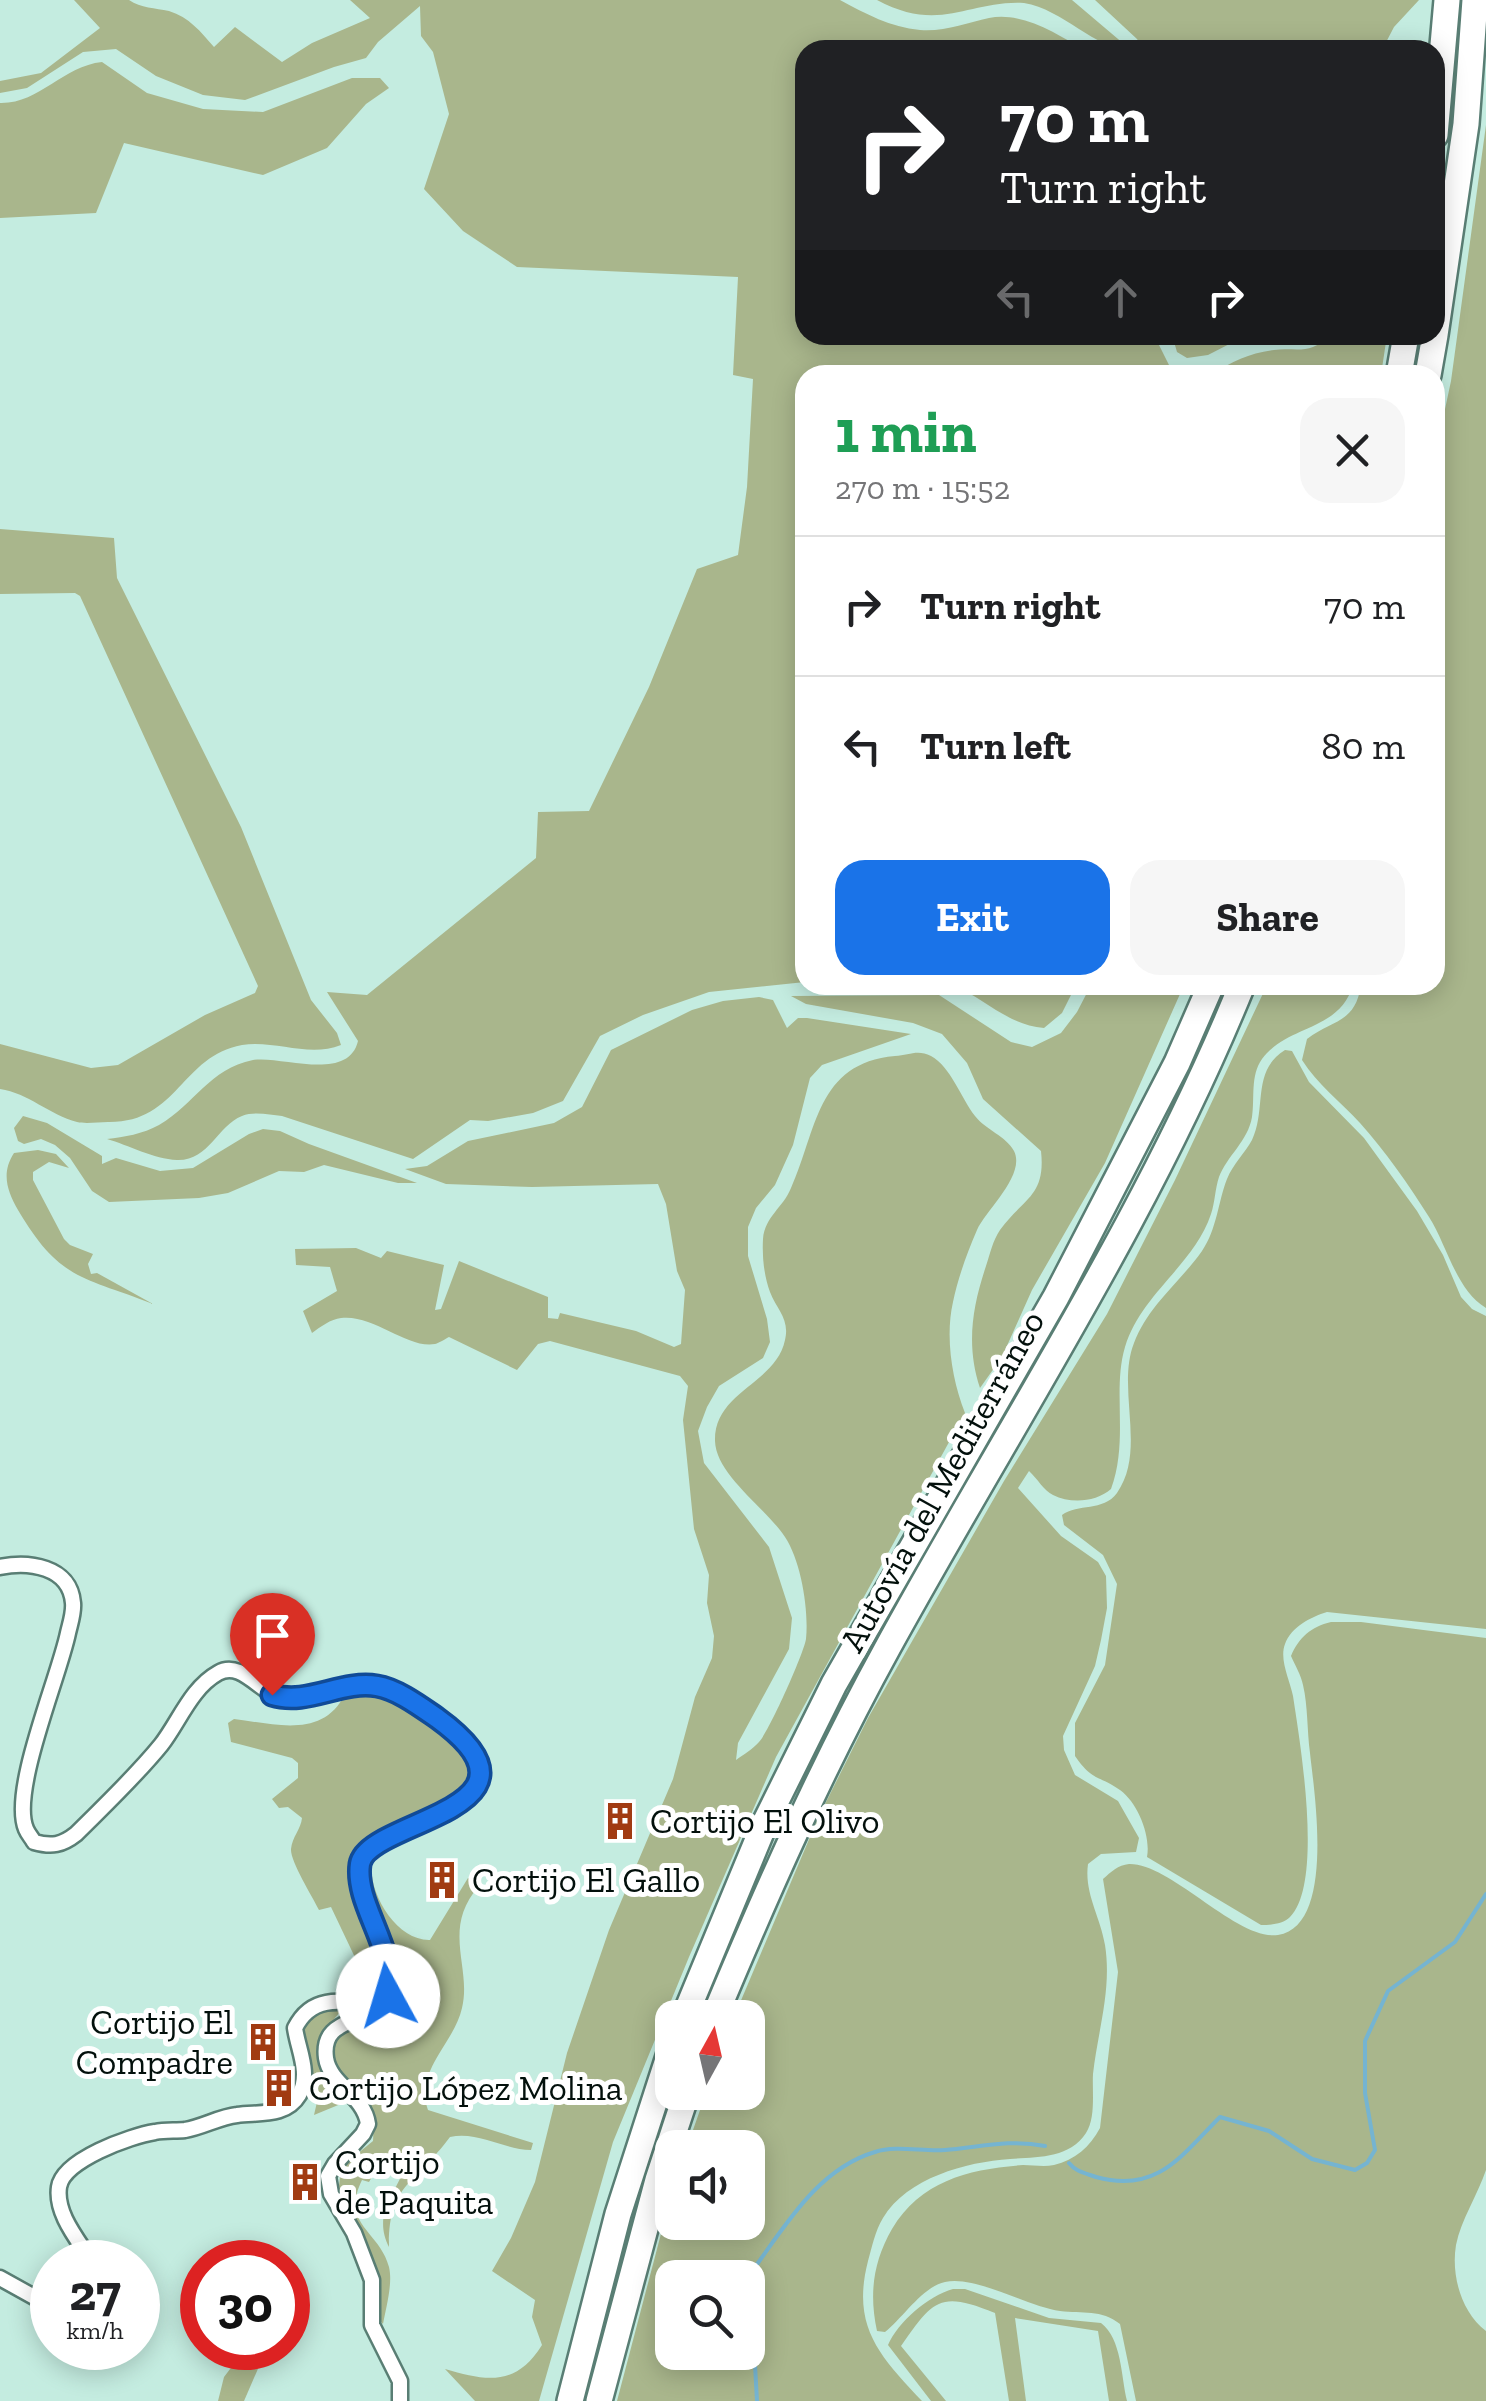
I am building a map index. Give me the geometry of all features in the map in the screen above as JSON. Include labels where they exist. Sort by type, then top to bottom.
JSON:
[{"type":"highway","points":[[1444,40],[1448,0]]},
{"type":"highway","points":[[1445,279],[1466,124],[1475,0]]},
{"type":"highway","name":"Autovía del Mediterráneo","points":[[691,2000],[764,1825],[834,1684],[1056,1298],[1177,1063],[1207,995]]},
{"type":"highway","name":"Autovía del Mediterráneo","points":[[722,2000],[790,1838],[844,1730],[1136,1210],[1238,995]]},
{"type":"highway","points":[[570,2401],[618,2214],[655,2100]]},
{"type":"highway","points":[[598,2401],[653,2199],[682,2110]]},
{"type":"street","points":[[0,1567],[30,1563],[50,1570],[64,1582],[73,1600],[62,1659],[23,1795],[24,1827],[34,1842],[48,1846],[64,1843],[76,1834],[162,1742],[202,1686],[222,1670],[235,1670],[272,1695],[287,1700],[351,1687],[375,1685],[388,1689],[432,1715],[467,1744],[478,1766],[479,1778],[464,1800],[365,1852],[360,1863],[361,1880],[390,1970],[388,1996],[379,2007],[344,2022],[328,2039],[326,2056],[330,2069],[360,2102],[368,2124],[328,2176],[330,2194],[354,2233],[372,2280],[372,2324],[400,2381],[400,2401]]},
{"type":"street","points":[[79,2240],[59,2205],[58,2188],[70,2168],[132,2138],[157,2131],[187,2130],[232,2115],[278,2112],[292,2104],[304,2083],[305,2066],[295,2028],[300,2017],[329,2000],[379,2007]]},
{"type":"street","points":[[0,2278],[30,2295]]},
{"type":"green space","points":[[74,0],[129,0],[169,11],[189,21],[214,47],[235,27],[282,62],[312,43],[370,18],[350,0],[840,0],[888,23],[920,30],[1001,17],[1039,25],[1068,40],[795,40],[795,345],[1159,345],[1169,365],[795,365],[795,983],[709,992],[643,1015],[600,1036],[563,1101],[533,1113],[470,1120],[413,1159],[282,1116],[262,1114],[233,1121],[205,1149],[188,1159],[159,1157],[107,1139],[159,1125],[213,1079],[238,1065],[265,1059],[328,1064],[352,1054],[358,1041],[327,992],[367,995],[536,858],[538,812],[589,811],[649,687],[697,569],[738,555],[747,487],[753,379],[733,375],[738,277],[517,267],[463,231],[424,189],[449,114],[433,52],[421,36],[420,6],[378,42],[366,58],[245,100],[203,95],[156,76],[116,49],[83,52],[27,88],[0,93],[0,81],[41,73],[100,28]]},
{"type":"green space","points":[[877,0],[1072,0],[1119,40],[1098,40],[1052,13],[1024,3],[937,15],[899,10]]},
{"type":"green space","points":[[1095,0],[1419,0],[1387,40],[1137,39]]},
{"type":"green space","points":[[102,62],[147,93],[203,109],[263,112],[352,78],[380,78],[389,88],[366,104],[327,148],[263,175],[124,143],[96,213],[0,218],[0,103],[27,98],[75,70]]},
{"type":"green space","points":[[1486,125],[1486,1308],[1467,1290],[1429,1217],[1396,1168],[1302,1060],[1307,1039],[1348,1014],[1359,995],[1445,995],[1445,409]]},
{"type":"green space","points":[[1175,345],[1228,345],[1208,355],[1187,358],[1177,352]]},
{"type":"green space","points":[[1386,345],[1382,365],[1229,365],[1257,353],[1316,346]]},
{"type":"green space","points":[[0,529],[114,538],[117,578],[241,827],[311,1000],[337,1033],[341,1045],[317,1050],[242,1045],[205,1062],[150,1112],[108,1122],[77,1122],[0,1089],[0,1044],[91,1068],[118,1065],[205,1015],[255,993],[258,986],[80,596],[0,594]]},
{"type":"green space","points":[[939,995],[1011,1042],[1032,1047],[1061,1033],[1086,995],[1180,995],[1105,1163],[1032,1290],[1002,1357],[980,1388],[972,1342],[977,1297],[998,1234],[1036,1188],[1041,1151],[983,1099],[967,1063],[942,1034],[913,1023],[806,1004],[791,996]]},
{"type":"green space","points":[[972,995],[1071,995],[1062,1013],[1044,1028],[1007,1017]]},
{"type":"green space","points":[[1262,995],[1348,995],[1337,1011],[1285,1039],[1258,1066],[1250,1126],[1219,1177],[1203,1232],[1143,1311],[1125,1347],[1120,1381],[1119,1452],[1111,1489],[1091,1499],[1068,1500],[1050,1493],[1029,1471],[1018,1488],[1061,1536],[1098,1562],[1106,1576],[1107,1608],[1095,1666],[1063,1736],[1064,1750],[1075,1775],[1118,1801],[1139,1838],[1136,1852],[1101,1854],[1088,1864],[1090,1895],[1105,1945],[1107,1978],[1093,2074],[1092,2112],[1086,2133],[1061,2152],[975,2164],[939,2175],[907,2192],[883,2218],[868,2261],[863,2304],[873,2339],[882,2354],[922,2401],[617,2401],[659,2240],[765,2240],[765,2130],[693,2130],[700,2110],[765,2110],[765,2000],[741,2000],[818,1818],[868,1718],[1004,1481],[1107,1314]]},
{"type":"green space","points":[[759,997],[773,1000],[787,1028],[798,1018],[807,1018],[911,1034],[822,1065],[810,1078],[793,1145],[775,1185],[756,1208],[748,1227],[748,1256],[770,1342],[763,1358],[719,1386],[698,1431],[704,1463],[769,1547],[792,1618],[789,1649],[738,1743],[736,1760],[759,1742],[778,1709],[804,1647],[806,1614],[803,1586],[791,1547],[724,1466],[715,1441],[717,1424],[734,1399],[770,1367],[785,1340],[784,1320],[766,1279],[763,1239],[767,1224],[791,1188],[823,1103],[849,1072],[869,1061],[926,1054],[944,1067],[975,1116],[1014,1151],[1015,1171],[977,1230],[953,1302],[951,1358],[965,1413],[776,1757],[671,2000],[655,2000],[655,2040],[613,2142],[539,2401],[475,2401],[445,2369],[499,2377],[522,2368],[542,2345],[532,2317],[535,2300],[492,2271],[535,2182],[567,2053],[609,1930],[673,1779],[695,1697],[712,1658],[714,1636],[707,1603],[709,1575],[694,1529],[683,1420],[688,1386],[680,1376],[550,1341],[538,1344],[517,1370],[449,1337],[436,1344],[424,1344],[353,1318],[333,1320],[312,1333],[303,1311],[337,1291],[330,1267],[296,1265],[295,1249],[356,1248],[381,1258],[387,1251],[444,1265],[435,1310],[441,1309],[459,1261],[548,1297],[548,1318],[558,1319],[560,1313],[636,1331],[674,1347],[681,1344],[685,1290],[677,1271],[666,1204],[658,1184],[446,1184],[405,1169],[427,1166],[468,1141],[554,1123],[582,1107],[611,1050],[692,1010]]},
{"type":"green space","points":[[1285,1050],[1292,1051],[1309,1082],[1364,1138],[1417,1211],[1443,1255],[1461,1297],[1486,1316],[1486,1629],[1327,1612],[1292,1633],[1283,1657],[1293,1696],[1304,1777],[1306,1875],[1300,1900],[1290,1917],[1280,1923],[1261,1925],[1147,1857],[1145,1830],[1138,1811],[1120,1790],[1092,1774],[1075,1756],[1075,1723],[1105,1665],[1117,1584],[1103,1555],[1064,1525],[1062,1515],[1105,1503],[1117,1493],[1126,1476],[1131,1439],[1129,1361],[1134,1343],[1147,1317],[1207,1243],[1227,1179],[1252,1140],[1268,1069]]},
{"type":"green space","points":[[23,1116],[47,1123],[102,1156],[102,1164],[116,1158],[160,1171],[193,1168],[263,1129],[280,1131],[417,1183],[398,1183],[324,1165],[304,1172],[279,1171],[228,1193],[199,1198],[109,1202],[92,1191],[70,1158],[55,1145],[41,1139],[24,1144],[18,1141],[14,1128]]},
{"type":"green space","points":[[38,1150],[56,1154],[69,1168],[49,1162],[33,1172],[33,1180],[64,1239],[93,1254],[88,1264],[91,1274],[97,1273],[153,1304],[75,1273],[60,1264],[33,1233],[11,1196],[7,1175],[14,1153]]},
{"type":"green space","points":[[1331,1622],[1361,1622],[1486,1638],[1486,2170],[1462,2226],[1455,2257],[1464,2303],[1486,2331],[1486,2401],[1136,2401],[1120,2324],[1113,2319],[1047,2308],[958,2281],[928,2290],[885,2332],[877,2331],[873,2291],[877,2266],[892,2229],[917,2199],[966,2174],[1062,2163],[1081,2152],[1100,2128],[1118,1972],[1103,1879],[1125,1865],[1146,1867],[1262,1934],[1278,1935],[1296,1926],[1308,1908],[1315,1883],[1317,1825],[1305,1693],[1291,1656],[1306,1634]]},
{"type":"green space","points":[[377,1691],[441,1726],[464,1752],[469,1768],[468,1787],[371,1839],[355,1859],[357,1889],[384,1966],[380,1997],[365,2002],[364,1994],[370,1989],[331,1907],[319,1910],[294,1862],[292,1845],[302,1818],[288,1807],[279,1808],[272,1799],[298,1778],[298,1763],[231,1742],[228,1723],[234,1719],[281,1725],[311,1723],[336,1708],[345,1694]]},
{"type":"green space","points":[[383,1847],[372,1861],[379,1900],[395,1924],[418,1938],[430,1940],[468,1878],[479,1886],[462,1917],[462,2008],[430,2070],[425,2096],[428,2110],[533,2143],[531,2150],[471,2136],[450,2137],[399,2197],[393,2210],[389,2247],[384,2235],[384,2214],[406,2164],[385,2155],[369,2182],[362,2180],[356,2195],[358,2218],[384,2254],[390,2273],[383,2324],[338,2195],[341,2167],[373,2141],[373,2122],[369,2107],[341,2074],[333,2055],[339,2035],[380,2014],[394,1996],[395,1960],[377,1911],[370,1876],[372,1857]]},
{"type":"green space","points":[[338,2006],[340,2012],[320,2048],[325,2067],[348,2101],[314,2115],[317,2102],[301,2045],[302,2022],[310,2013]]},
{"type":"green space","points":[[953,2289],[965,2289],[1049,2318],[1101,2323],[1117,2348],[1127,2401],[1109,2401],[1098,2331],[1015,2318],[1026,2401],[1009,2401],[995,2313],[950,2301],[931,2309],[901,2346],[946,2401],[931,2401],[888,2345],[915,2311]]},
{"type":"green space","points":[[229,2370],[257,2370],[244,2401],[218,2401]]},
{"type":"waterway","points":[[1069,2163],[1084,2173],[1117,2181],[1152,2176],[1180,2158],[1220,2117],[1269,2131],[1312,2159],[1355,2170],[1367,2163],[1375,2150],[1365,2093],[1365,2041],[1388,1991],[1455,1942],[1486,1894]]},
{"type":"waterway","points":[[757,2401],[750,2274],[819,2186],[854,2160],[883,2150],[945,2150],[1007,2143],[1045,2146]]},
{"type":"place","name":"Cortijo El Olivo","points":[[620,1821]]},
{"type":"place","name":"Cortijo El Gallo","points":[[442,1880]]},
{"type":"place","name":"Cortijo El Compadre","points":[[263,2042]]},
{"type":"place","name":"Cortijo López Molina","points":[[279,2088]]},
{"type":"place","name":"Cortijo de Paquita","points":[[305,2182]]},
{"type":"route","points":[[272,1695],[287,1700],[351,1687],[375,1685],[388,1689],[450,1728],[467,1744],[478,1766],[479,1778],[464,1800],[378,1844],[365,1852],[360,1863],[361,1880],[390,1970],[388,1996]]}]
